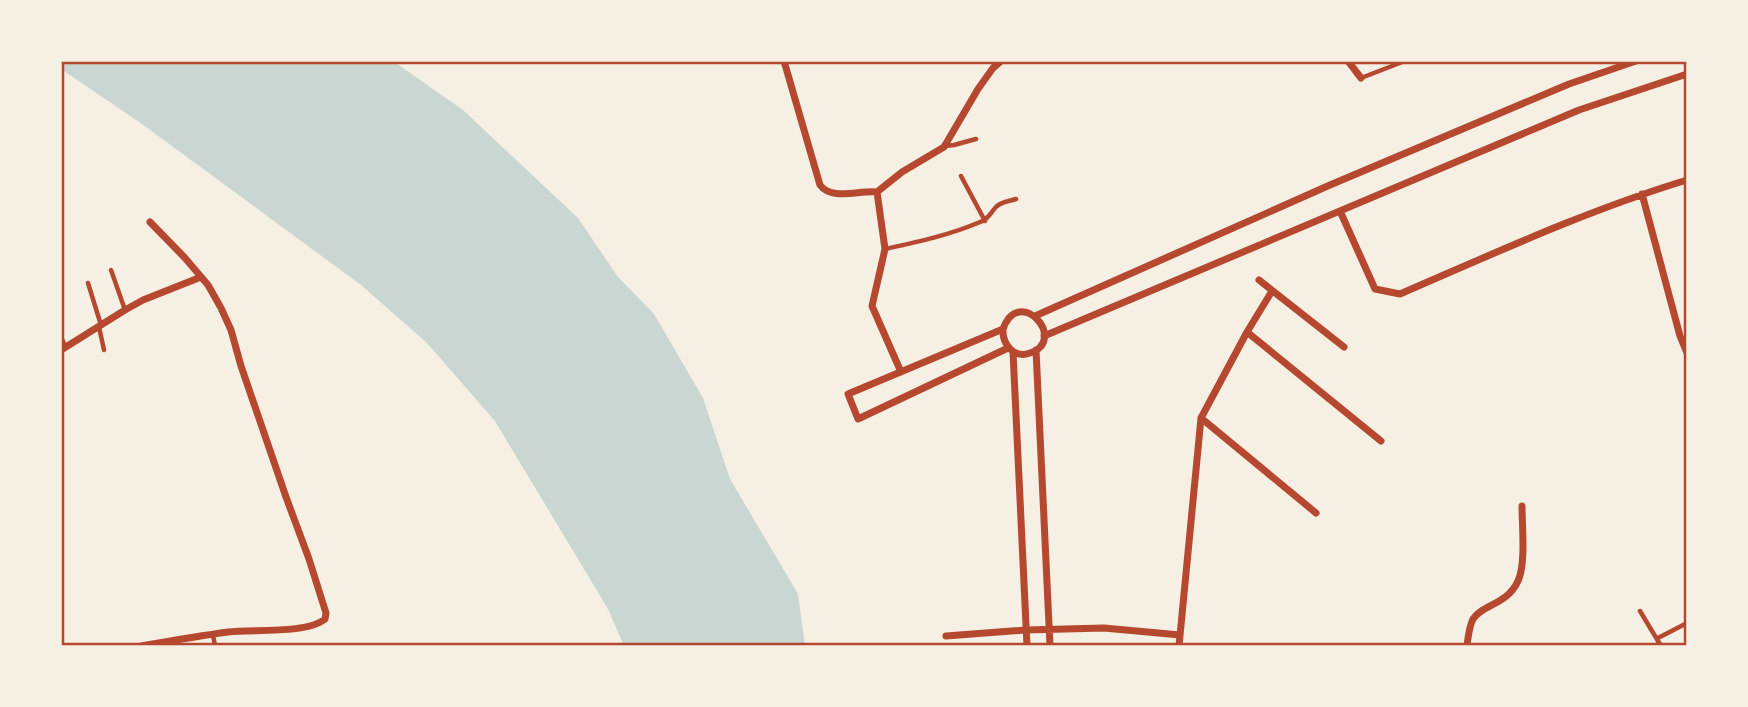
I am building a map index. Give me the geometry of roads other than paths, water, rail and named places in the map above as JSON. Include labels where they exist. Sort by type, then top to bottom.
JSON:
[{"type":"street","points":[[784,61],[820,185],[832,194],[877,192],[902,172],[944,147],[978,89],[1001,61]]},
{"type":"street","points":[[1348,61],[1361,78]]},
{"type":"street","points":[[1035,316],[1569,84],[1636,61]]},
{"type":"street","points":[[1044,335],[1579,110],[1687,74]]},
{"type":"street","points":[[1340,211],[1375,289],[1400,295],[1570,221],[1687,180]]},
{"type":"street","points":[[877,192],[885,249],[872,306],[901,372]]},
{"type":"street","points":[[1642,194],[1680,336],[1687,353]]},
{"type":"street","points":[[141,646],[235,631],[293,629],[320,624],[325,620],[326,613],[222,308],[208,285],[150,222]]},
{"type":"street","points":[[64,348],[143,300],[201,277]]},
{"type":"street","points":[[1259,280],[1344,347]]},
{"type":"street","points":[[1179,646],[1201,418],[1272,291]]},
{"type":"street","points":[[1003,329],[848,394],[858,419],[1010,350],[1025,355],[1037,350],[1044,335],[1042,324],[1029,313],[1015,314],[1005,323],[1002,336],[1010,350],[1027,646]]},
{"type":"street","points":[[1247,332],[1381,440]]},
{"type":"street","points":[[1037,350],[1051,646]]},
{"type":"street","points":[[1201,418],[1316,513]]},
{"type":"street","points":[[1467,646],[1472,620],[1508,596],[1518,581],[1522,566],[1522,506]]},
{"type":"street","points":[[946,636],[1104,628],[1180,635]]},
{"type":"lane","points":[[1361,78],[1405,61]]},
{"type":"lane","points":[[944,147],[976,139]]},
{"type":"lane","points":[[961,176],[985,220]]},
{"type":"lane","points":[[885,249],[943,235],[985,220],[994,208],[1016,199]]},
{"type":"lane","points":[[111,270],[125,310]]},
{"type":"lane","points":[[88,283],[104,349]]},
{"type":"lane","points":[[61,337],[64,348]]},
{"type":"lane","points":[[1640,611],[1661,646]]},
{"type":"lane","points":[[1658,639],[1687,623]]},
{"type":"lane","points":[[213,635],[215,646]]}]
